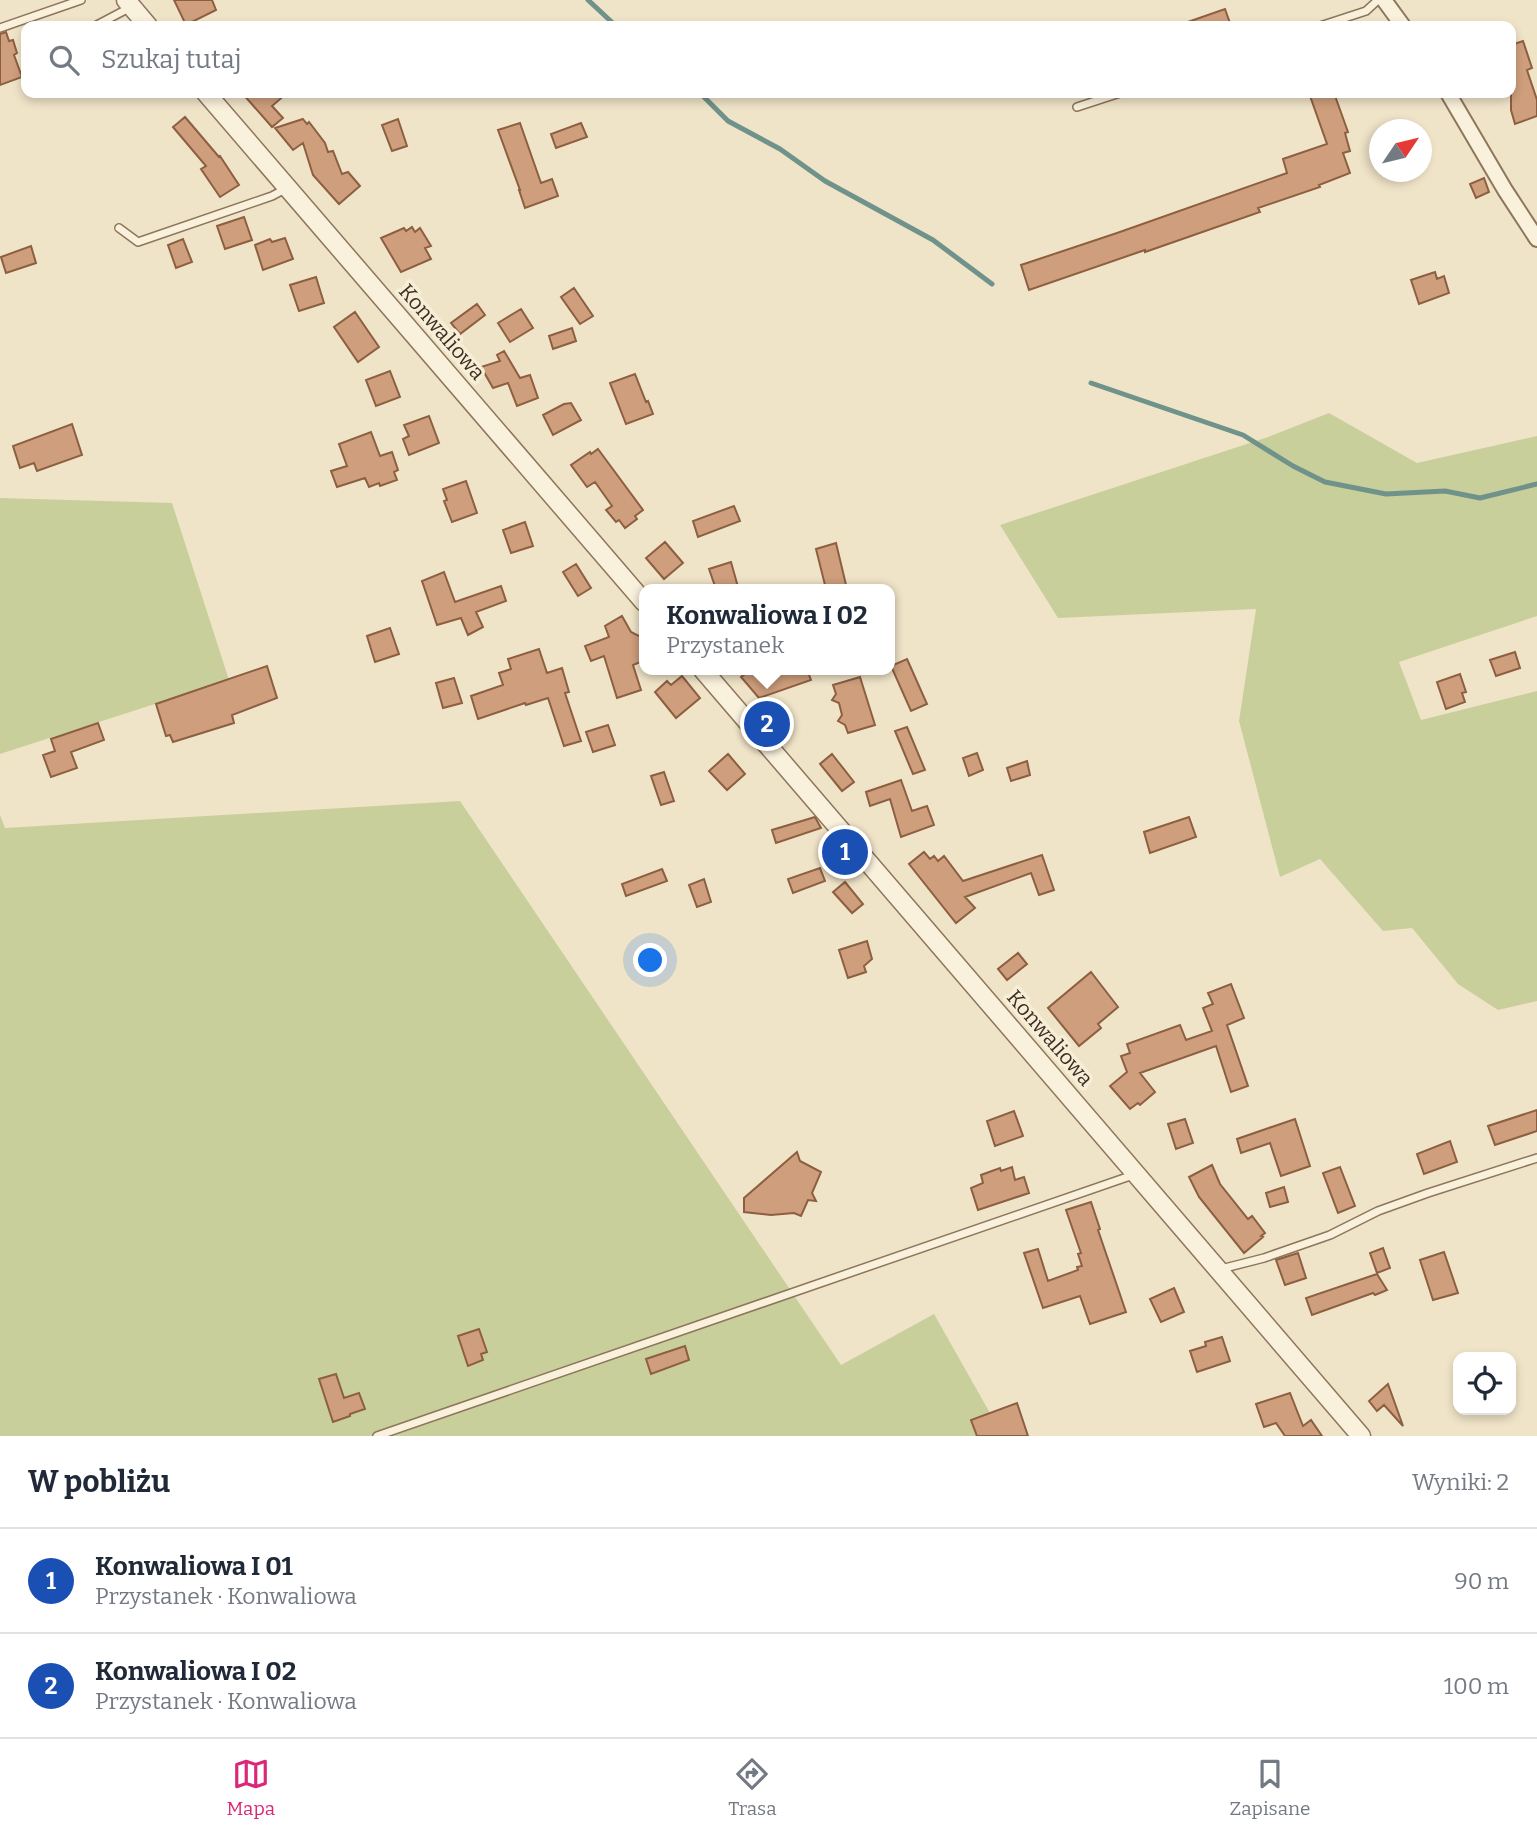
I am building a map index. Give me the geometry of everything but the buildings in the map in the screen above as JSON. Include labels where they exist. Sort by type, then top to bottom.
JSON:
[{"type":"street","points":[[1384,0],[1399,21]]},
{"type":"street","points":[[129,4],[144,21]]},
{"type":"street","name":"Konwaliowa","points":[[209,98],[639,595]]},
{"type":"street","points":[[1451,98],[1537,239]]},
{"type":"street","name":"Konwaliowa","points":[[707,675],[1361,1436]]},
{"type":"lane","points":[[0,28],[80,0]]},
{"type":"lane","points":[[1335,21],[1366,11],[1378,0]]},
{"type":"lane","points":[[103,21],[129,4]]},
{"type":"lane","points":[[1077,107],[1105,98]]},
{"type":"lane","points":[[120,228],[138,242],[272,196],[287,187]]},
{"type":"lane","points":[[1219,1270],[1317,1240],[1378,1211],[1537,1158]]},
{"type":"lane","points":[[377,1436],[1136,1174]]},
{"type":"green space","points":[[1329,413],[1417,463],[1537,436],[1537,616],[1399,662],[1421,720],[1537,691],[1537,1001],[1498,1010],[1458,984],[1412,928],[1383,931],[1320,859],[1280,877],[1239,721],[1256,609],[1058,618],[1000,525],[1268,437]]},
{"type":"green space","points":[[0,498],[172,503],[229,680],[0,754]]},
{"type":"green space","points":[[460,801],[841,1365],[934,1314],[1003,1436],[0,1436],[0,815],[5,828]]},
{"type":"waterway","points":[[588,0],[611,21]]},
{"type":"waterway","points":[[705,98],[728,121],[780,149],[825,181],[933,240],[992,284]]},
{"type":"waterway","points":[[1091,383],[1243,435],[1325,482],[1386,494],[1445,491],[1480,498],[1537,484]]},
{"type":"place","name":"Konwaliowa I 02","points":[[767,724]]},
{"type":"place","name":"Konwaliowa I 01","points":[[845,852]]}]
